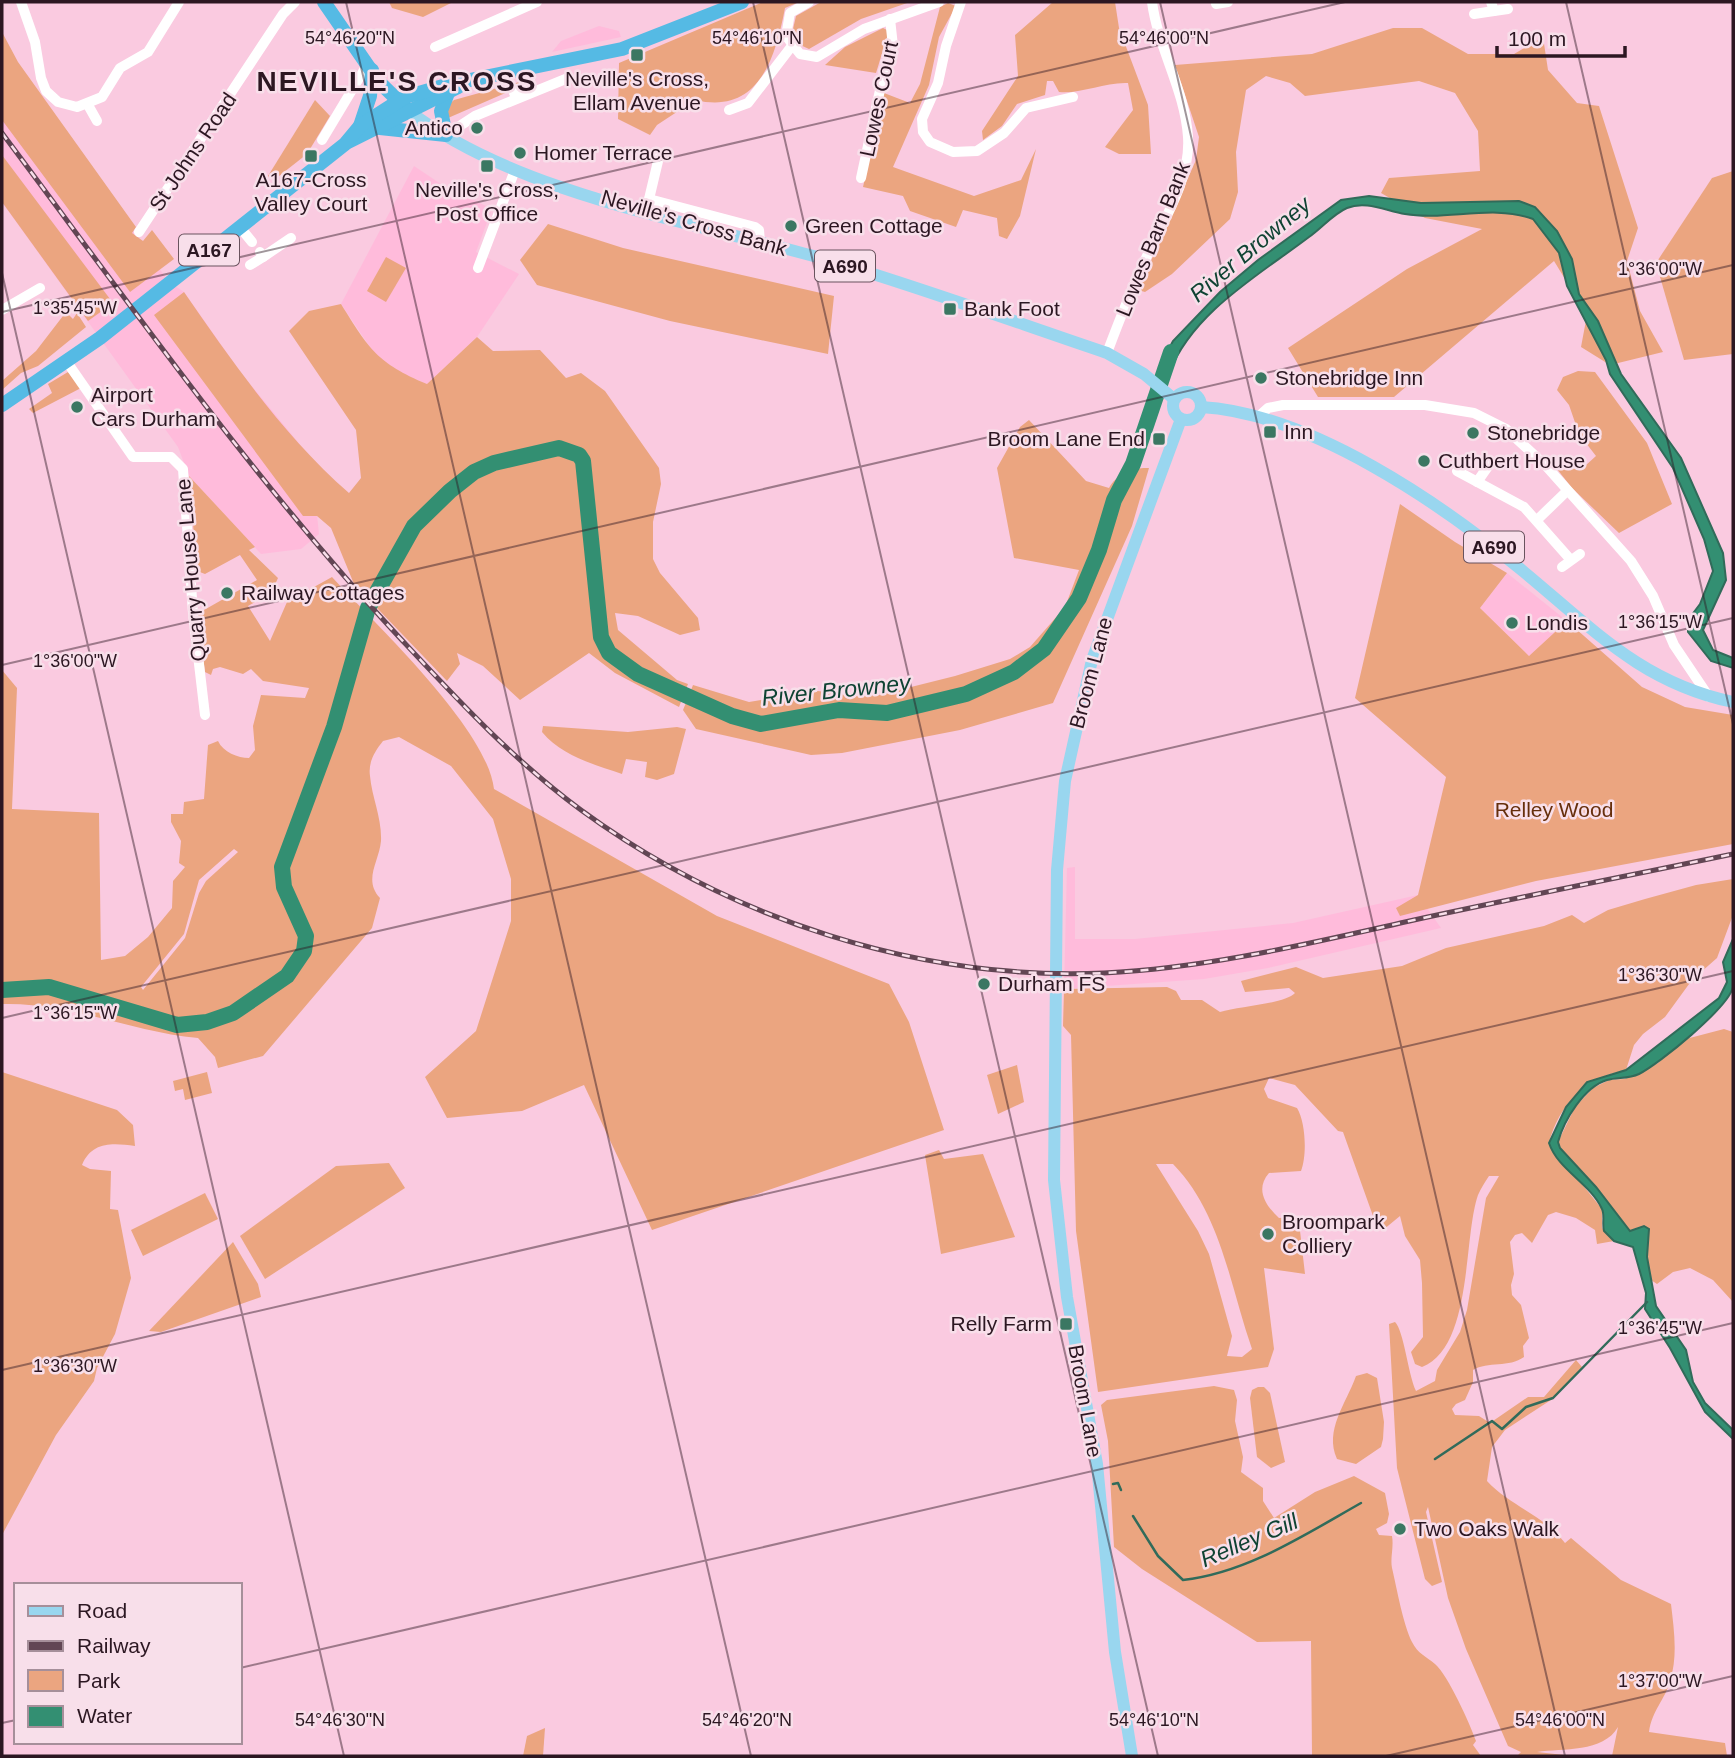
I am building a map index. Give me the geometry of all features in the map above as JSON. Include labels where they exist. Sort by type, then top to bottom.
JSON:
[{"type":"highway","name":"A690","points":[[324,2],[369,68],[407,104]]},
{"type":"highway","name":"A167","points":[[2,405],[100,338],[345,144],[360,126],[407,104],[465,82],[622,48],[718,7],[742,2]]},
{"type":"highway","points":[[360,126],[370,96],[369,68]]},
{"type":"highway","name":"A167","points":[[345,144],[379,128],[407,104],[448,93],[465,82]]},
{"type":"highway","points":[[379,128],[446,135],[441,111],[448,93]]},
{"type":"main road","name":"Neville's Cross Bank","points":[[407,104],[446,135],[515,170],[647,205],[760,242],[845,265],[1107,353]]},
{"type":"main road","name":"A690","points":[[1107,353],[1144,374],[1174,399],[1184,391],[1193,392],[1199,398],[1201,407],[1258,417],[1327,444],[1405,486],[1481,537],[1624,655],[1670,683],[1709,697],[1733,702]]},
{"type":"main road","points":[[1174,399],[1174,413],[1181,419],[1194,418],[1201,407]]},
{"type":"main road","name":"Broom Lane","points":[[1132,1756],[1115,1652],[1097,1464],[1067,1297],[1058,1228],[1053,1141],[1055,939],[1065,781],[1081,705],[1108,611],[1181,419]]},
{"type":"street","points":[[21,2],[35,42],[46,91],[67,106],[88,105],[102,97],[120,68],[148,52],[179,2]]},
{"type":"street","name":"St Johns Road","points":[[139,232],[283,14],[295,2]]},
{"type":"street","points":[[435,47],[537,2]]},
{"type":"street","points":[[809,2],[790,13],[786,36],[791,47],[800,54],[817,57],[844,40],[890,19],[939,2]]},
{"type":"street","points":[[961,2],[946,46],[938,83],[922,119],[923,132],[930,142],[953,152],[977,151],[1004,133],[1026,108],[1073,97]]},
{"type":"street","name":"Lowes Barn Bank","points":[[1107,353],[1145,260],[1171,207],[1187,159],[1186,122],[1160,42],[1152,2]]},
{"type":"street","points":[[1216,4],[1228,2]]},
{"type":"street","points":[[1474,15],[1492,6],[1508,9]]},
{"type":"street","name":"Lowes Court","points":[[862,178],[880,90],[893,46],[890,19]]},
{"type":"street","points":[[729,110],[748,103],[791,47]]},
{"type":"street","points":[[322,140],[369,68]]},
{"type":"street","points":[[511,101],[512,94],[529,83],[531,69]]},
{"type":"street","points":[[446,135],[475,116],[568,78]]},
{"type":"street","points":[[1053,87],[1054,100]]},
{"type":"street","points":[[748,103],[754,114]]},
{"type":"street","points":[[88,105],[97,121]]},
{"type":"street","points":[[647,205],[659,157]]},
{"type":"street","points":[[478,268],[515,170]]},
{"type":"street","points":[[239,226],[252,242]]},
{"type":"street","points":[[250,265],[291,237]]},
{"type":"street","points":[[2,310],[40,288]]},
{"type":"street","name":"Quarry House Lane","points":[[67,362],[133,457],[171,457],[183,469],[193,613],[205,715]]},
{"type":"street","points":[[1258,417],[1268,408],[1283,405],[1425,405],[1456,409],[1491,420],[1506,429],[1525,445],[1644,579],[1674,645],[1709,697]]},
{"type":"street","points":[[1477,482],[1489,465]]},
{"type":"street","points":[[1457,471],[1524,507],[1538,519],[1571,560]]},
{"type":"street","points":[[1538,519],[1567,491]]},
{"type":"shaded area","points":[[599,26],[619,31],[621,37],[552,52],[561,41]]},
{"type":"shaded area","points":[[2,50],[169,282],[184,292],[241,373],[311,458],[319,534],[301,549],[261,554],[189,476],[178,447],[2,202]]},
{"type":"shaded area","points":[[414,166],[441,184],[492,209],[476,252],[519,274],[477,337],[427,384],[397,372],[378,359],[341,304]]},
{"type":"shaded area","points":[[1507,573],[1567,621],[1529,656],[1480,608]]},
{"type":"shaded area","points":[[1075,867],[1075,939],[1135,939],[1293,923],[1418,895],[1441,928],[1268,968],[1204,979],[1064,989],[1067,868]]},
{"type":"green space","points":[[389,2],[453,2],[423,17],[392,8]]},
{"type":"green space","points":[[763,2],[799,2],[785,8],[769,64],[749,91],[734,99],[717,102],[695,100],[657,125],[650,135],[618,119],[619,63]]},
{"type":"green space","points":[[821,2],[910,2],[861,19],[809,49],[796,43],[793,29],[796,16]]},
{"type":"green space","points":[[1053,2],[1115,2],[1119,28],[1148,105],[1151,154],[1119,154],[1105,147],[1133,110],[1128,83],[1059,92],[1053,81],[1047,81],[1045,95],[1017,104],[1002,126],[983,140],[982,131],[1018,76],[1015,35]]},
{"type":"green space","points":[[948,3],[956,6],[939,37],[929,85],[893,167],[974,196],[1021,180],[1036,149],[1020,216],[1007,239],[999,236],[997,218],[963,210],[956,227],[910,211],[903,196],[863,187],[884,93],[910,103],[920,84],[940,7]]},
{"type":"green space","points":[[883,28],[889,31],[876,73],[825,65],[845,47]]},
{"type":"green space","points":[[1393,28],[1422,28],[1468,54],[1514,54],[1543,37],[1548,70],[1577,103],[1599,106],[1638,228],[1627,261],[1640,311],[1663,352],[1610,365],[1581,347],[1587,315],[1554,261],[1394,397],[1318,397],[1288,348],[1407,269],[1482,229],[1425,218],[1381,193],[1389,178],[1480,171],[1478,131],[1455,93],[1419,81],[1305,96],[1290,83],[1266,76],[1246,90],[1236,152],[1238,192],[1230,219],[1172,274],[1145,292],[1138,290],[1196,160],[1199,137],[1175,65],[1312,54]]},
{"type":"green space","points":[[2,32],[18,62],[136,227],[132,233],[143,241],[152,230],[174,259],[130,292],[2,120]]},
{"type":"green space","points":[[523,81],[524,85],[448,118],[446,107],[454,100]]},
{"type":"green space","points":[[315,100],[330,116],[307,154],[274,180],[268,176]]},
{"type":"green space","points":[[2,155],[113,303],[88,321],[2,202]]},
{"type":"green space","points":[[1733,171],[1733,354],[1684,360],[1656,263],[1712,178]]},
{"type":"green space","points":[[548,224],[623,248],[834,296],[828,354],[670,321],[537,285],[520,260]]},
{"type":"green space","points":[[386,257],[406,268],[386,302],[367,291]]},
{"type":"green space","points":[[184,292],[281,423],[349,493],[361,478],[356,430],[289,331],[309,311],[341,304],[359,333],[376,353],[396,369],[427,384],[477,337],[493,351],[540,350],[566,378],[581,373],[605,391],[659,468],[661,484],[653,522],[653,559],[660,573],[698,618],[700,630],[680,635],[638,616],[615,613],[618,630],[677,680],[688,684],[679,707],[615,673],[589,653],[520,700],[483,666],[457,653],[460,664],[447,681],[354,584],[331,528],[317,516],[303,516],[154,315]]},
{"type":"green space","points":[[66,312],[73,319],[77,313],[86,327],[38,366],[21,373],[2,390],[2,381],[36,351]]},
{"type":"green space","points":[[1578,371],[1595,372],[1647,443],[1672,504],[1619,533],[1572,488],[1557,469],[1585,466],[1596,456],[1579,434],[1569,405],[1557,390],[1563,377]]},
{"type":"green space","points":[[68,372],[81,388],[33,413],[29,409],[52,393],[48,384]]},
{"type":"green space","points":[[1029,420],[1086,481],[1109,488],[1126,472],[1149,468],[1132,526],[1053,703],[960,730],[842,753],[811,755],[696,729],[683,710],[693,685],[749,702],[818,691],[854,696],[879,695],[1010,659],[1030,647],[1065,607],[1079,570],[1014,558],[997,468],[1020,427]]},
{"type":"green space","points":[[189,476],[255,547],[249,550],[278,578],[271,593],[248,606],[270,641],[287,602],[332,577],[451,708],[487,764],[494,789],[717,916],[889,984],[909,1022],[944,1130],[652,1230],[584,1085],[522,1111],[447,1118],[425,1077],[476,1031],[511,921],[511,879],[493,819],[451,766],[399,737],[383,741],[370,766],[381,841],[372,878],[380,898],[372,928],[263,1056],[218,1068],[215,1057],[198,1038],[149,1030],[76,1012],[2,1004],[2,670],[17,688],[12,809],[99,813],[101,960],[125,956],[148,937],[172,908],[173,881],[185,867],[179,863],[181,841],[171,822],[171,814],[183,814],[184,802],[204,799],[208,745],[218,741],[231,754],[249,758],[255,750],[253,726],[261,695],[305,698],[309,688],[263,681],[251,669],[243,674],[220,667],[213,669],[211,675],[205,672],[197,614],[257,580],[240,555],[205,574],[197,571]],"holes":[[[234,849],[238,852],[206,881],[199,893],[185,938],[143,990],[141,987],[184,934],[199,880]]]},
{"type":"green space","name":"Relley Wood","points":[[1400,504],[1455,542],[1507,573],[1480,608],[1529,656],[1567,621],[1642,687],[1685,707],[1733,715],[1733,844],[1536,881],[1400,916],[1396,908],[1418,895],[1446,777],[1355,698]]},
{"type":"green space","points":[[543,726],[628,732],[677,727],[686,729],[674,774],[657,780],[645,777],[647,762],[626,759],[622,774],[579,758],[550,740],[542,732]]},
{"type":"green space","points":[[1733,879],[1733,915],[1717,958],[1692,980],[1665,1017],[1643,1034],[1634,1045],[1626,1070],[1598,1079],[1576,1095],[1560,1116],[1549,1143],[1602,1209],[1602,1228],[1614,1241],[1597,1244],[1595,1230],[1576,1218],[1556,1212],[1548,1215],[1532,1243],[1522,1233],[1515,1235],[1510,1242],[1514,1274],[1511,1285],[1512,1295],[1521,1305],[1529,1338],[1523,1346],[1524,1357],[1473,1370],[1473,1382],[1465,1400],[1452,1409],[1455,1415],[1479,1416],[1490,1423],[1528,1397],[1544,1397],[1576,1360],[1582,1367],[1554,1398],[1505,1430],[1492,1447],[1487,1481],[1547,1525],[1565,1543],[1571,1538],[1621,1580],[1671,1604],[1674,1662],[1668,1688],[1653,1717],[1649,1732],[1725,1743],[1727,1756],[1612,1756],[1618,1727],[1603,1741],[1593,1745],[1537,1752],[1573,1756],[1517,1756],[1521,1752],[1508,1746],[1466,1649],[1448,1598],[1428,1507],[1426,1512],[1442,1582],[1432,1586],[1425,1579],[1397,1468],[1389,1324],[1395,1322],[1398,1327],[1416,1391],[1435,1381],[1437,1370],[1460,1332],[1467,1310],[1486,1198],[1499,1176],[1489,1176],[1478,1195],[1473,1214],[1464,1290],[1450,1338],[1438,1356],[1422,1367],[1415,1364],[1411,1352],[1423,1337],[1420,1260],[1405,1236],[1400,1216],[1383,1230],[1378,1230],[1343,1132],[1338,1131],[1295,1085],[1269,1078],[1264,1089],[1268,1098],[1297,1108],[1304,1131],[1305,1148],[1301,1171],[1269,1173],[1262,1191],[1266,1202],[1279,1218],[1294,1217],[1299,1222],[1305,1274],[1264,1268],[1274,1349],[1268,1367],[1098,1392],[1076,1231],[1071,1035],[1063,1026],[1064,989],[1167,987],[1176,991],[1181,1000],[1202,1000],[1220,1012],[1282,1000],[1295,993],[1289,988],[1245,992],[1241,981],[1296,967],[1323,978],[1402,966],[1446,948],[1544,926],[1572,915],[1584,923],[1608,910],[1696,885]],"holes":[[[1156,1164],[1173,1164],[1203,1205],[1222,1251],[1252,1349],[1242,1357],[1227,1356],[1232,1336],[1209,1254],[1198,1231]]]},
{"type":"green space","points":[[1724,1029],[1733,1032],[1733,1302],[1713,1280],[1690,1268],[1673,1272],[1657,1284],[1651,1280],[1647,1257],[1649,1229],[1631,1232],[1596,1187],[1560,1148],[1558,1142],[1575,1107],[1593,1088],[1609,1080],[1624,1079],[1640,1073],[1658,1063],[1682,1040]]},
{"type":"green space","points":[[1017,1065],[1024,1102],[998,1114],[987,1075]]},
{"type":"green space","points":[[2,1072],[117,1110],[133,1125],[135,1146],[104,1145],[91,1151],[82,1165],[90,1169],[111,1171],[110,1209],[118,1210],[131,1278],[115,1334],[97,1368],[94,1381],[56,1435],[2,1535]]},
{"type":"green space","points":[[207,1072],[212,1093],[185,1100],[183,1089],[175,1091],[173,1081]]},
{"type":"green space","points":[[939,1150],[944,1159],[983,1154],[1015,1237],[941,1254],[925,1155]]},
{"type":"green space","points":[[389,1163],[405,1188],[265,1279],[240,1236],[336,1166]]},
{"type":"green space","points":[[205,1193],[218,1219],[143,1256],[131,1230]]},
{"type":"green space","points":[[233,1242],[258,1284],[261,1297],[161,1332],[149,1331]]},
{"type":"green space","points":[[1367,1373],[1377,1378],[1384,1422],[1383,1439],[1381,1447],[1356,1464],[1337,1459],[1333,1438],[1338,1417],[1356,1376]]},
{"type":"green space","points":[[1214,1386],[1234,1390],[1237,1400],[1235,1421],[1243,1457],[1241,1472],[1263,1488],[1263,1501],[1274,1518],[1315,1492],[1354,1476],[1385,1493],[1389,1514],[1387,1523],[1376,1529],[1379,1535],[1392,1536],[1392,1568],[1409,1635],[1422,1655],[1435,1664],[1446,1678],[1473,1733],[1476,1741],[1473,1745],[1481,1756],[1312,1756],[1311,1641],[1257,1642],[1142,1569],[1114,1547],[1108,1441],[1101,1405],[1107,1400]]},
{"type":"green space","points":[[1264,1387],[1270,1393],[1285,1462],[1271,1468],[1257,1457],[1250,1398],[1252,1390]]},
{"type":"green space","points":[[545,1728],[543,1756],[523,1756],[527,1736]]},
{"type":"water","points":[[1369,196],[1421,203],[1519,201],[1535,207],[1557,231],[1572,259],[1579,294],[1598,321],[1621,374],[1681,458],[1723,553],[1726,580],[1703,630],[1713,650],[1733,658],[1733,668],[1711,661],[1688,632],[1688,620],[1700,604],[1713,571],[1704,539],[1673,468],[1610,374],[1606,360],[1567,286],[1559,253],[1533,219],[1502,213],[1421,216],[1361,205],[1347,208],[1229,296],[1194,331],[1169,373],[1159,367],[1173,341],[1220,292],[1258,260],[1341,200]]},
{"type":"water","points":[[1733,939],[1733,987],[1719,1008],[1692,1035],[1649,1068],[1635,1076],[1607,1080],[1590,1090],[1576,1105],[1558,1142],[1560,1148],[1596,1187],[1630,1231],[1644,1226],[1649,1229],[1647,1257],[1656,1306],[1686,1350],[1693,1382],[1705,1403],[1733,1430],[1733,1439],[1705,1412],[1645,1309],[1646,1293],[1633,1247],[1614,1241],[1604,1231],[1603,1211],[1597,1200],[1559,1161],[1549,1143],[1566,1107],[1587,1082],[1626,1070],[1719,998],[1727,982],[1723,962]]},
{"type":"waterway","name":"River Browney","points":[[2,990],[49,987],[177,1025],[207,1022],[233,1013],[287,976],[304,951],[306,936],[284,887],[282,867],[334,727],[368,608],[414,526],[474,472],[494,463],[559,448],[579,455],[583,461],[601,637],[609,653],[638,674],[732,716],[761,724],[839,710],[887,713],[966,694],[1014,672],[1044,649],[1079,598],[1099,550],[1114,500],[1133,464],[1171,352]]},
{"type":"waterway","name":"Relley Gill","points":[[1435,1459],[1492,1421],[1502,1429],[1526,1407],[1553,1398],[1647,1302]]},
{"type":"waterway","name":"Relley Gill","points":[[1113,1484],[1118,1483],[1121,1490]]},
{"type":"waterway","name":"Relley Gill","points":[[1133,1516],[1158,1556],[1183,1580],[1207,1576],[1253,1561],[1361,1503]]},
{"type":"railway","points":[[2,133],[145,326],[293,516],[399,637],[464,705],[532,770],[581,810],[639,849],[700,883],[763,912],[829,935],[897,954],[965,966],[1035,973],[1104,973],[1182,966],[1298,946],[1733,854]]},
{"type":"place","name":"Neville's Cross, Ellam Avenue","points":[[637,55]]},
{"type":"place","name":"Antico","points":[[477,128]]},
{"type":"place","name":"Homer Terrace","points":[[520,153]]},
{"type":"place","name":"A167-Cross Valley Court","points":[[311,156]]},
{"type":"place","name":"Neville's Cross, Post Office","points":[[487,166]]},
{"type":"place","name":"Green Cottage","points":[[791,226]]},
{"type":"place","name":"Bank Foot","points":[[950,309]]},
{"type":"place","name":"Stonebridge Inn","points":[[1261,378]]},
{"type":"place","name":"Airport Cars Durham","points":[[77,407]]},
{"type":"place","name":"Inn","points":[[1270,432]]},
{"type":"place","name":"Stonebridge","points":[[1473,433]]},
{"type":"place","name":"Broom Lane End","points":[[1159,439]]},
{"type":"place","name":"Cuthbert House","points":[[1424,461]]},
{"type":"place","name":"Railway Cottages","points":[[227,593]]},
{"type":"place","name":"Londis","points":[[1512,623]]},
{"type":"place","name":"Durham FS","points":[[984,984]]},
{"type":"place","name":"Broompark Colliery","points":[[1268,1234]]},
{"type":"place","name":"Relly Farm","points":[[1066,1324]]},
{"type":"place","name":"Two Oaks Walk","points":[[1400,1529]]},
{"type":"district","name":"NEVILLE'S CROSS","points":[[397,81]]}]
